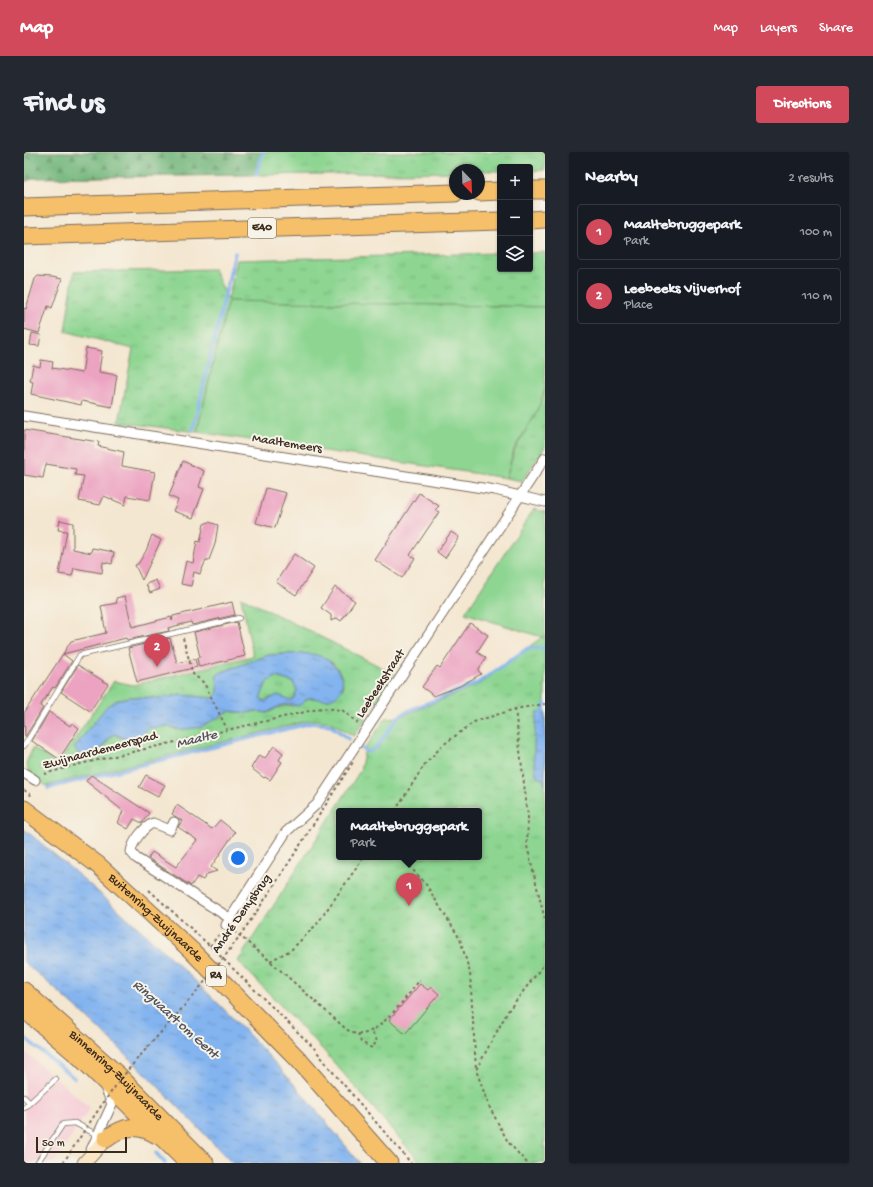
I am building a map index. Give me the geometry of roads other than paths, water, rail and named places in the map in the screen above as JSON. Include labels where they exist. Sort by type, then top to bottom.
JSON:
[{"type":"highway","points":[[533,190],[545,190]]},
{"type":"highway","points":[[485,192],[497,191]]},
{"type":"highway","name":"E40","points":[[24,207],[449,193]]},
{"type":"highway","points":[[533,220],[545,219]]},
{"type":"highway","name":"E40","points":[[24,236],[497,221]]},
{"type":"highway","name":"Buitenring-Zwijnaarde","points":[[24,809],[98,866],[191,950],[297,1058],[389,1163]]},
{"type":"highway","name":"Binnenring-Zwijnaarde","points":[[24,991],[118,1075],[205,1163]]},
{"type":"highway","points":[[24,1009],[101,1077],[188,1163]]},
{"type":"highway","points":[[102,1137],[126,1127],[150,1131],[164,1140]]},
{"type":"main road","points":[[85,1162],[102,1137]]},
{"type":"street","name":"Maaltemeers","points":[[24,416],[495,490],[521,495],[545,502]]},
{"type":"street","name":"Leebeekstraat","points":[[174,822],[170,830],[153,823],[148,825],[132,847],[131,852],[136,858],[228,922],[286,832],[317,804],[545,458]]},
{"type":"street","points":[[24,773],[35,780]]},
{"type":"street","points":[[101,1077],[112,1104],[102,1137]]},
{"type":"lane","points":[[24,746],[80,655],[239,618]]},
{"type":"lane","points":[[24,1108],[56,1079]]},
{"type":"lane","points":[[24,1097],[30,1103]]},
{"type":"lane","points":[[36,1163],[63,1124],[75,1124],[102,1137]]},
{"type":"water","points":[[311,654],[327,659],[338,670],[343,683],[342,690],[330,699],[324,700],[308,698],[299,706],[288,704],[279,706],[267,713],[257,711],[246,713],[230,711],[201,727],[181,730],[167,726],[148,728],[140,738],[131,741],[114,734],[110,737],[102,749],[94,755],[80,755],[74,748],[107,706],[117,700],[130,697],[159,698],[181,695],[213,698],[216,696],[218,691],[216,676],[222,672],[269,655]],"holes":[[[276,677],[293,682],[297,690],[294,698],[291,700],[278,695],[265,701],[260,698],[267,682]]]},
{"type":"water","points":[[537,712],[545,712],[545,786],[543,779],[537,777],[534,761]]},
{"type":"water","name":"Ringvaart om Gent","points":[[24,829],[129,919],[196,982],[292,1082],[360,1163],[232,1163],[105,1034],[24,962]]},
{"type":"waterway","points":[[256,175],[263,152]]},
{"type":"waterway","points":[[193,430],[235,253]]},
{"type":"waterway","name":"Maalte","points":[[361,748],[368,752],[376,748],[398,717],[410,710],[478,683],[528,648],[545,648]]},
{"type":"waterway","points":[[543,712],[545,704]]},
{"type":"waterway","name":"Maalte","points":[[48,788],[311,723],[330,725],[349,739]]},
{"type":"waterway","points":[[24,1037],[74,1078]]},
{"type":"waterway","points":[[156,1153],[165,1163]]},
{"type":"place","name":"Leebeeks Vijverhof","points":[[157,667]]},
{"type":"place","name":"Maaltebruggepark","points":[[409,906]]}]
